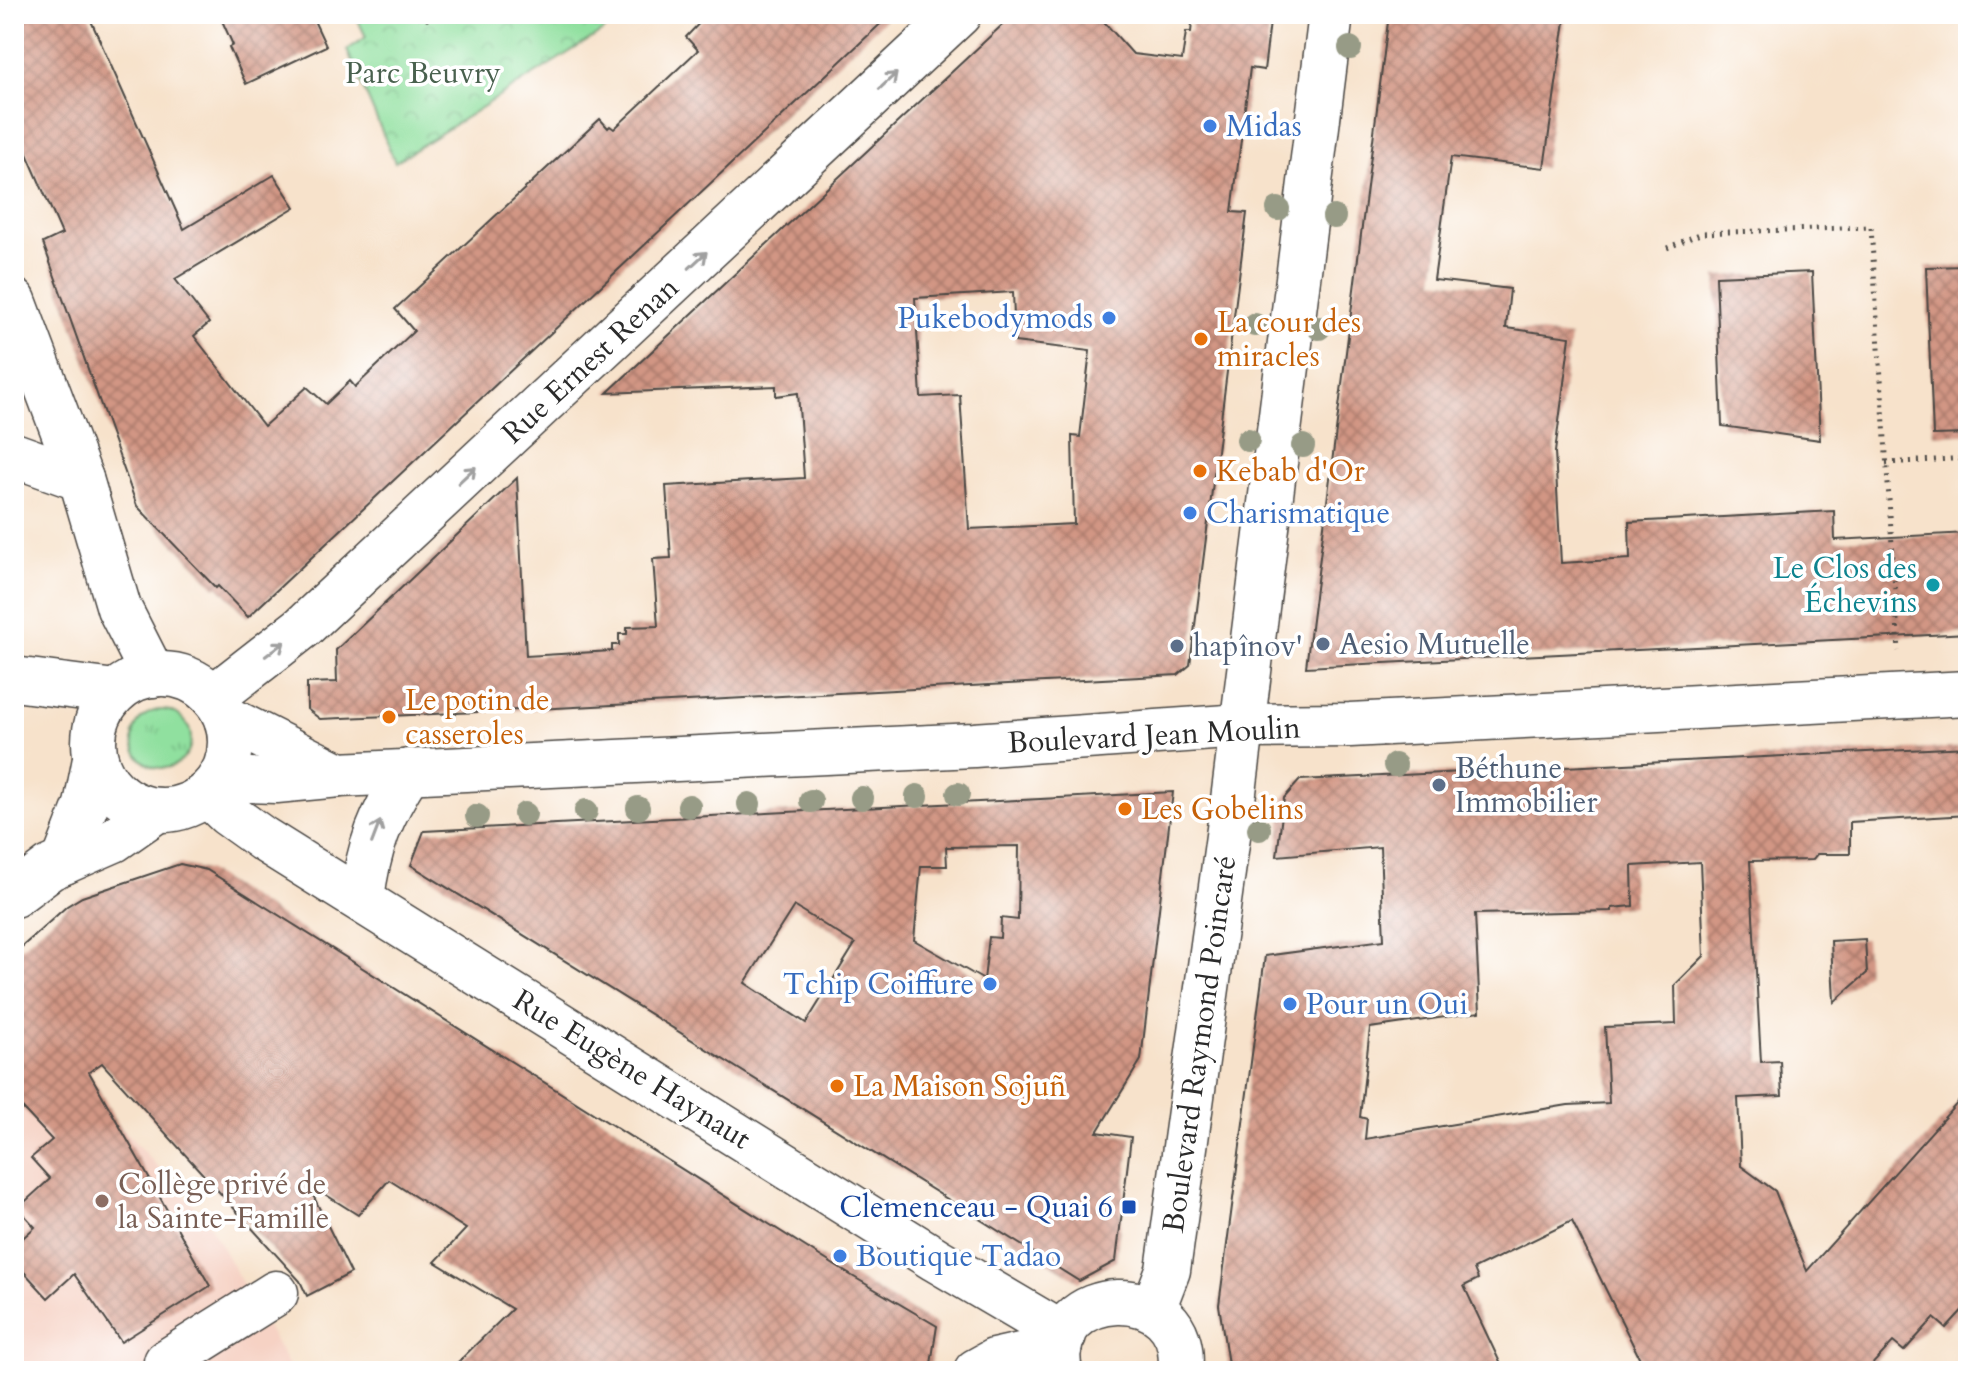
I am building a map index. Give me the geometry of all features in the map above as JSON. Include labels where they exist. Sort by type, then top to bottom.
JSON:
[{"type":"street","name":"Rue Ernest Renan","points":[[219,707],[959,14]]},
{"type":"street","name":"Boulevard Raymond Poincaré","points":[[1153,1309],[1168,1270],[1233,800],[1331,14]]},
{"type":"street","points":[[14,301],[81,479],[119,608],[130,684]]},
{"type":"street","points":[[14,455],[81,479]]},
{"type":"street","points":[[14,680],[130,684],[179,676],[192,681],[219,707],[339,775]]},
{"type":"street","points":[[14,680],[94,746],[101,775],[118,794],[140,807],[157,810],[184,807],[213,786],[227,765],[230,749],[219,707]]},
{"type":"street","points":[[64,862],[86,805],[101,711],[130,684]]},
{"type":"street","name":"Boulevard Jean Moulin","points":[[213,786],[339,775],[974,745],[1241,726],[1350,725],[1968,693]]},
{"type":"street","points":[[362,899],[371,844],[388,803],[409,771]]},
{"type":"street","name":"Rue Eugène Haynaut","points":[[213,786],[228,814],[263,839],[935,1259],[1061,1351]]},
{"type":"street","points":[[14,895],[50,868],[114,840],[157,810]]},
{"type":"street","points":[[166,1362],[276,1293]]},
{"type":"street","points":[[976,1371],[994,1361],[1061,1351],[1074,1320],[1087,1309],[1103,1302],[1128,1301],[1153,1309],[1167,1323],[1178,1340],[1180,1371]]},
{"type":"path","points":[[411,14],[427,19],[463,14]]},
{"type":"path","points":[[1667,248],[1702,233],[1871,227],[1897,637],[1905,696]]},
{"type":"path","points":[[1886,463],[1968,458]]},
{"type":"shaded area","name":"Collège privé de la Sainte-Famille","points":[[14,1011],[206,1219],[292,1371],[14,1371]]},
{"type":"green space","name":"Parc Beuvry","points":[[355,14],[630,14],[395,162],[347,50],[366,37]]},
{"type":"green space","points":[[162,710],[173,712],[182,719],[189,728],[189,750],[182,759],[173,766],[162,768],[151,766],[142,759],[135,750],[133,739],[135,728],[142,719],[151,712]]},
{"type":"building","points":[[14,14],[88,14],[184,229],[274,175],[295,207],[175,279],[209,323],[194,336],[264,426],[307,387],[326,404],[350,381],[355,387],[414,331],[395,309],[600,119],[608,128],[614,129],[698,50],[686,37],[708,14],[891,14],[248,617],[137,506],[43,243],[62,234],[14,124]]},
{"type":"building","points":[[219,14],[311,14],[326,46],[246,84],[229,47],[233,45]]},
{"type":"building","points":[[1014,14],[1097,14],[1133,54],[1182,60],[1186,32],[1191,32],[1193,14],[1271,14],[1264,70],[1250,68],[1232,212],[1247,213],[1190,665],[1178,675],[320,719],[307,709],[307,683],[337,682],[336,650],[517,478],[526,656],[612,651],[612,645],[619,645],[619,634],[627,634],[627,627],[658,626],[653,559],[671,558],[666,486],[804,478],[798,393],[776,396],[776,386],[607,393]],"holes":[[[1013,292],[1015,342],[1090,351],[1080,437],[1072,436],[1074,524],[969,529],[960,395],[921,397],[915,298]]]},
{"type":"building","points":[[1389,14],[1566,14],[1544,168],[1451,157],[1434,280],[1510,289],[1506,328],[1570,337],[1555,452],[1561,563],[1630,559],[1629,522],[1834,511],[1835,540],[1968,533],[1968,633],[1306,667]]},
{"type":"building","points":[[1968,266],[1968,434],[1933,435],[1926,267]]},
{"type":"building","points":[[1812,272],[1820,440],[1722,426],[1716,276]]},
{"type":"building","points":[[1968,747],[1968,815],[1850,822],[1850,854],[1817,854],[1812,860],[1750,861],[1761,1062],[1780,1061],[1782,1096],[1738,1098],[1741,1166],[1775,1191],[1807,1271],[1968,1091],[1968,1304],[1946,1328],[1934,1318],[1904,1351],[1893,1342],[1866,1371],[1646,1371],[1572,1221],[1474,1269],[1478,1279],[1464,1286],[1504,1371],[1229,1371],[1219,1305],[1265,956],[1384,940],[1380,847],[1277,856],[1284,798],[1300,780]],"holes":[[[1700,862],[1704,956],[1675,985],[1676,1024],[1605,1027],[1609,1103],[1568,1105],[1365,1139],[1367,1119],[1360,1117],[1370,1028],[1480,1012],[1475,914],[1612,911],[1612,908],[1633,906],[1632,866]]]},
{"type":"building","points":[[1173,792],[1141,1060],[1097,1132],[1131,1137],[1116,1261],[1079,1281],[411,865],[424,831]],"holes":[[[1019,846],[1018,920],[1001,918],[1000,938],[989,937],[984,980],[914,940],[921,866],[947,866],[946,847]],[[794,906],[855,944],[806,1023],[745,983]]]},
{"type":"building","points":[[180,864],[207,870],[842,1270],[937,1326],[931,1364],[919,1371],[449,1371],[512,1309],[435,1262],[466,1229],[389,1180],[358,1215],[307,1183],[351,1273],[307,1296],[300,1281],[102,1063],[89,1072],[210,1286],[121,1342],[74,1274],[48,1298],[14,1261],[14,1246],[35,1227],[18,1208],[50,1179],[31,1158],[52,1140],[14,1099],[14,954],[67,906],[82,897]]},
{"type":"building","points":[[1865,939],[1867,973],[1834,1002],[1831,941]]},
{"type":"place","name":"Midas","points":[[1210,126]]},
{"type":"place","name":"Pukebodymods","points":[[1109,318]]},
{"type":"place","name":"La cour des miracles","points":[[1201,339]]},
{"type":"place","name":"Kebab d'Or","points":[[1200,471]]},
{"type":"place","name":"Charismatique","points":[[1190,513]]},
{"type":"place","name":"Le Clos des Échevins","points":[[1933,585]]},
{"type":"place","name":"Aesio Mutuelle","points":[[1323,644]]},
{"type":"place","name":"hapînov'","points":[[1177,646]]},
{"type":"place","name":"Le potin de casseroles","points":[[389,717]]},
{"type":"place","name":"Béthune Immobilier","points":[[1439,785]]},
{"type":"place","name":"Les Gobelins","points":[[1125,809]]},
{"type":"place","name":"Tchip Coiffure","points":[[990,984]]},
{"type":"place","name":"Pour un Oui","points":[[1290,1004]]},
{"type":"place","name":"La Maison Sojuñ","points":[[837,1086]]},
{"type":"place","name":"Collège privé de la Sainte-Famille","points":[[102,1201]]},
{"type":"place","name":"Clemenceau - Quai 6","points":[[1129,1207]]},
{"type":"place","name":"Boutique Tadao","points":[[840,1256]]}]
